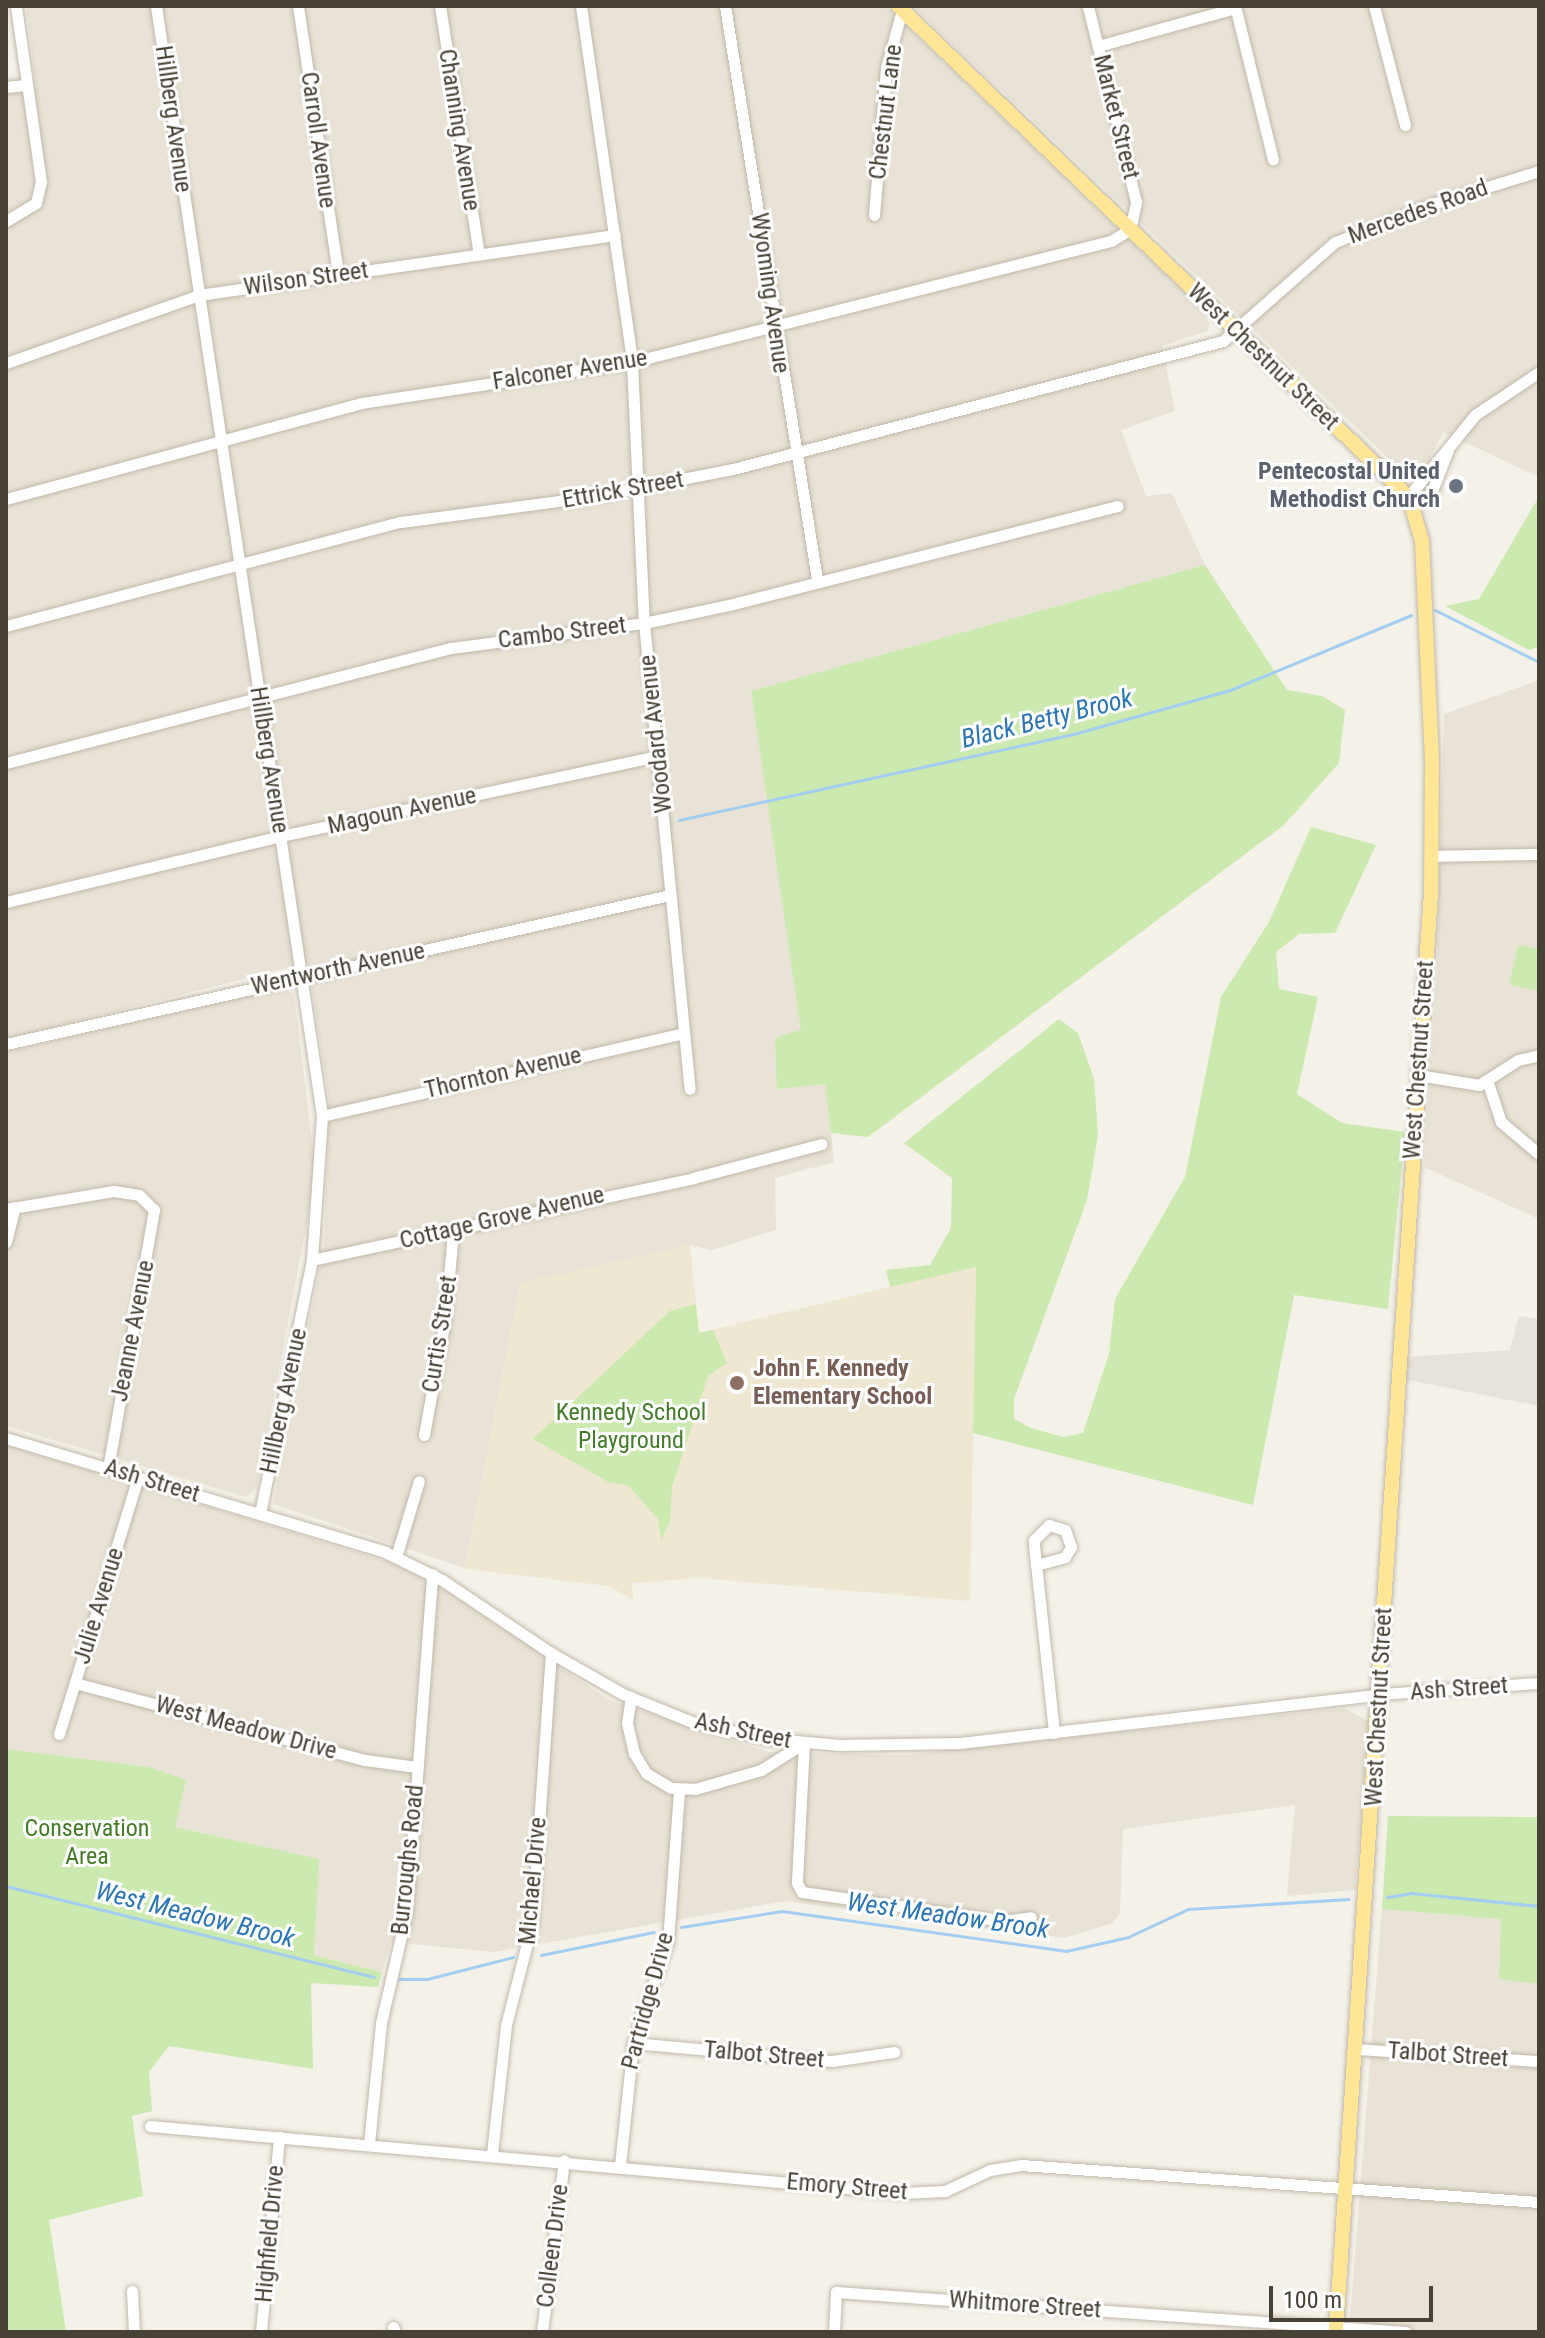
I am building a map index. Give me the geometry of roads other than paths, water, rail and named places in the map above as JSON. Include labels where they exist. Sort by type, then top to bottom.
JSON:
[{"type":"main road","name":"West Chestnut Street","points":[[900,8],[1410,500],[1423,556],[1432,856],[1393,1409],[1381,1694],[1337,2329]]},
{"type":"street","points":[[6,221],[30,208],[40,190],[16,6]]},
{"type":"street","name":"Hillberg Avenue","points":[[156,6],[322,1116],[312,1260],[260,1513]]},
{"type":"street","name":"Carroll Avenue","points":[[298,6],[338,275]]},
{"type":"street","name":"Channing Avenue","points":[[440,6],[479,254]]},
{"type":"street","name":"Woodard Avenue","points":[[581,6],[632,362],[644,623],[690,1089]]},
{"type":"street","name":"Wyoming Avenue","points":[[725,6],[756,182],[773,326],[817,579]]},
{"type":"street","name":"Market Street","points":[[1088,6],[1136,202],[1130,229]]},
{"type":"street","points":[[1374,6],[1405,125]]},
{"type":"street","points":[[1098,46],[1235,7],[1273,159]]},
{"type":"street","name":"Chestnut Lane","points":[[874,215],[886,68],[900,8]]},
{"type":"street","points":[[6,87],[26,85]]},
{"type":"street","name":"Mercedes Road","points":[[1236,334],[1335,242],[1435,203],[1539,171]]},
{"type":"street","name":"Falconer Avenue","points":[[6,499],[220,444],[370,401],[632,362],[1111,241],[1130,229]]},
{"type":"street","name":"Wilson Street","points":[[6,363],[199,295],[615,235]]},
{"type":"street","name":"Ettrick Street","points":[[6,626],[401,522],[637,489],[794,451],[1236,334]]},
{"type":"street","points":[[1410,500],[1487,405],[1539,372]]},
{"type":"street","name":"Cambo Street","points":[[6,763],[259,694],[451,648],[644,623],[1118,506]]},
{"type":"street","name":"Magoun Avenue","points":[[6,902],[281,836],[658,756]]},
{"type":"street","points":[[1432,856],[1539,854]]},
{"type":"street","name":"Wentworth Avenue","points":[[6,1044],[301,975],[670,895]]},
{"type":"street","name":"Thornton Avenue","points":[[322,1116],[684,1033]]},
{"type":"street","points":[[1418,1075],[1488,1083],[1518,1060],[1539,1055]]},
{"type":"street","points":[[1488,1083],[1501,1122],[1539,1154]]},
{"type":"street","name":"Cottage Grove Avenue","points":[[312,1260],[693,1178],[822,1144]]},
{"type":"street","name":"Jeanne Avenue","points":[[11,1208],[114,1191],[144,1198],[155,1216],[108,1468]]},
{"type":"street","points":[[6,1242],[11,1208]]},
{"type":"street","name":"Curtis Street","points":[[424,1435],[445,1319],[453,1232]]},
{"type":"street","name":"Ash Street","points":[[6,1438],[396,1557],[432,1574],[551,1653],[631,1697],[709,1727],[804,1743],[926,1745],[1381,1694],[1539,1683]]},
{"type":"street","name":"Julie Avenue","points":[[59,1734],[138,1477]]},
{"type":"street","points":[[396,1557],[419,1481]]},
{"type":"street","points":[[1036,1565],[1054,1733]]},
{"type":"street","name":"Burroughs Road","points":[[369,2144],[381,2023],[407,1910],[432,1574]]},
{"type":"street","name":"Michael Drive","points":[[492,2154],[506,2025],[532,1924],[551,1653]]},
{"type":"street","name":"West Meadow Drive","points":[[75,1683],[365,1760],[417,1767]]},
{"type":"street","points":[[631,1697],[628,1733],[639,1763],[654,1781],[679,1790],[761,1770],[804,1743]]},
{"type":"street","points":[[804,1743],[797,1883],[802,1892],[1004,1921],[1031,1917]]},
{"type":"street","name":"Partridge Drive","points":[[620,2165],[633,2043],[668,1941],[679,1790]]},
{"type":"street","name":"Talbot Street","points":[[633,2043],[832,2061],[894,2052]]},
{"type":"street","name":"Talbot Street","points":[[1356,2049],[1539,2061]]},
{"type":"street","name":"Emory Street","points":[[150,2126],[917,2193],[945,2191],[1011,2165],[1539,2202]]},
{"type":"street","name":"Highfield Drive","points":[[261,2332],[279,2137]]},
{"type":"street","name":"Colleen Drive","points":[[542,2332],[564,2160]]},
{"type":"street","points":[[132,2291],[134,2332]]},
{"type":"street","name":"Whitmore Street","points":[[834,2332],[836,2292],[1406,2332]]},
{"type":"waterway","name":"Black Betty Brook","points":[[1435,610],[1539,662]]},
{"type":"waterway","name":"Black Betty Brook","points":[[679,820],[1077,733],[1230,690],[1411,615]]},
{"type":"waterway","name":"West Meadow Brook","points":[[6,1886],[374,1977]]},
{"type":"waterway","name":"West Meadow Brook","points":[[1387,1897],[1411,1893],[1539,1906]]},
{"type":"waterway","name":"West Meadow Brook","points":[[681,1927],[782,1911],[1066,1951],[1128,1937],[1188,1909],[1349,1899]]},
{"type":"waterway","name":"West Meadow Brook","points":[[541,1955],[654,1932]]},
{"type":"waterway","name":"West Meadow Brook","points":[[399,1979],[427,1979],[513,1957]]},
{"type":"place","name":"Pentecostal United Methodist Church","points":[[1456,486]]},
{"type":"place","name":"John F. Kennedy Elementary School","points":[[737,1383]]},
{"type":"park label","name":"Kennedy School Playground","points":[[631,1427]]},
{"type":"park label","name":"Conservation Area","points":[[87,1843]]}]
